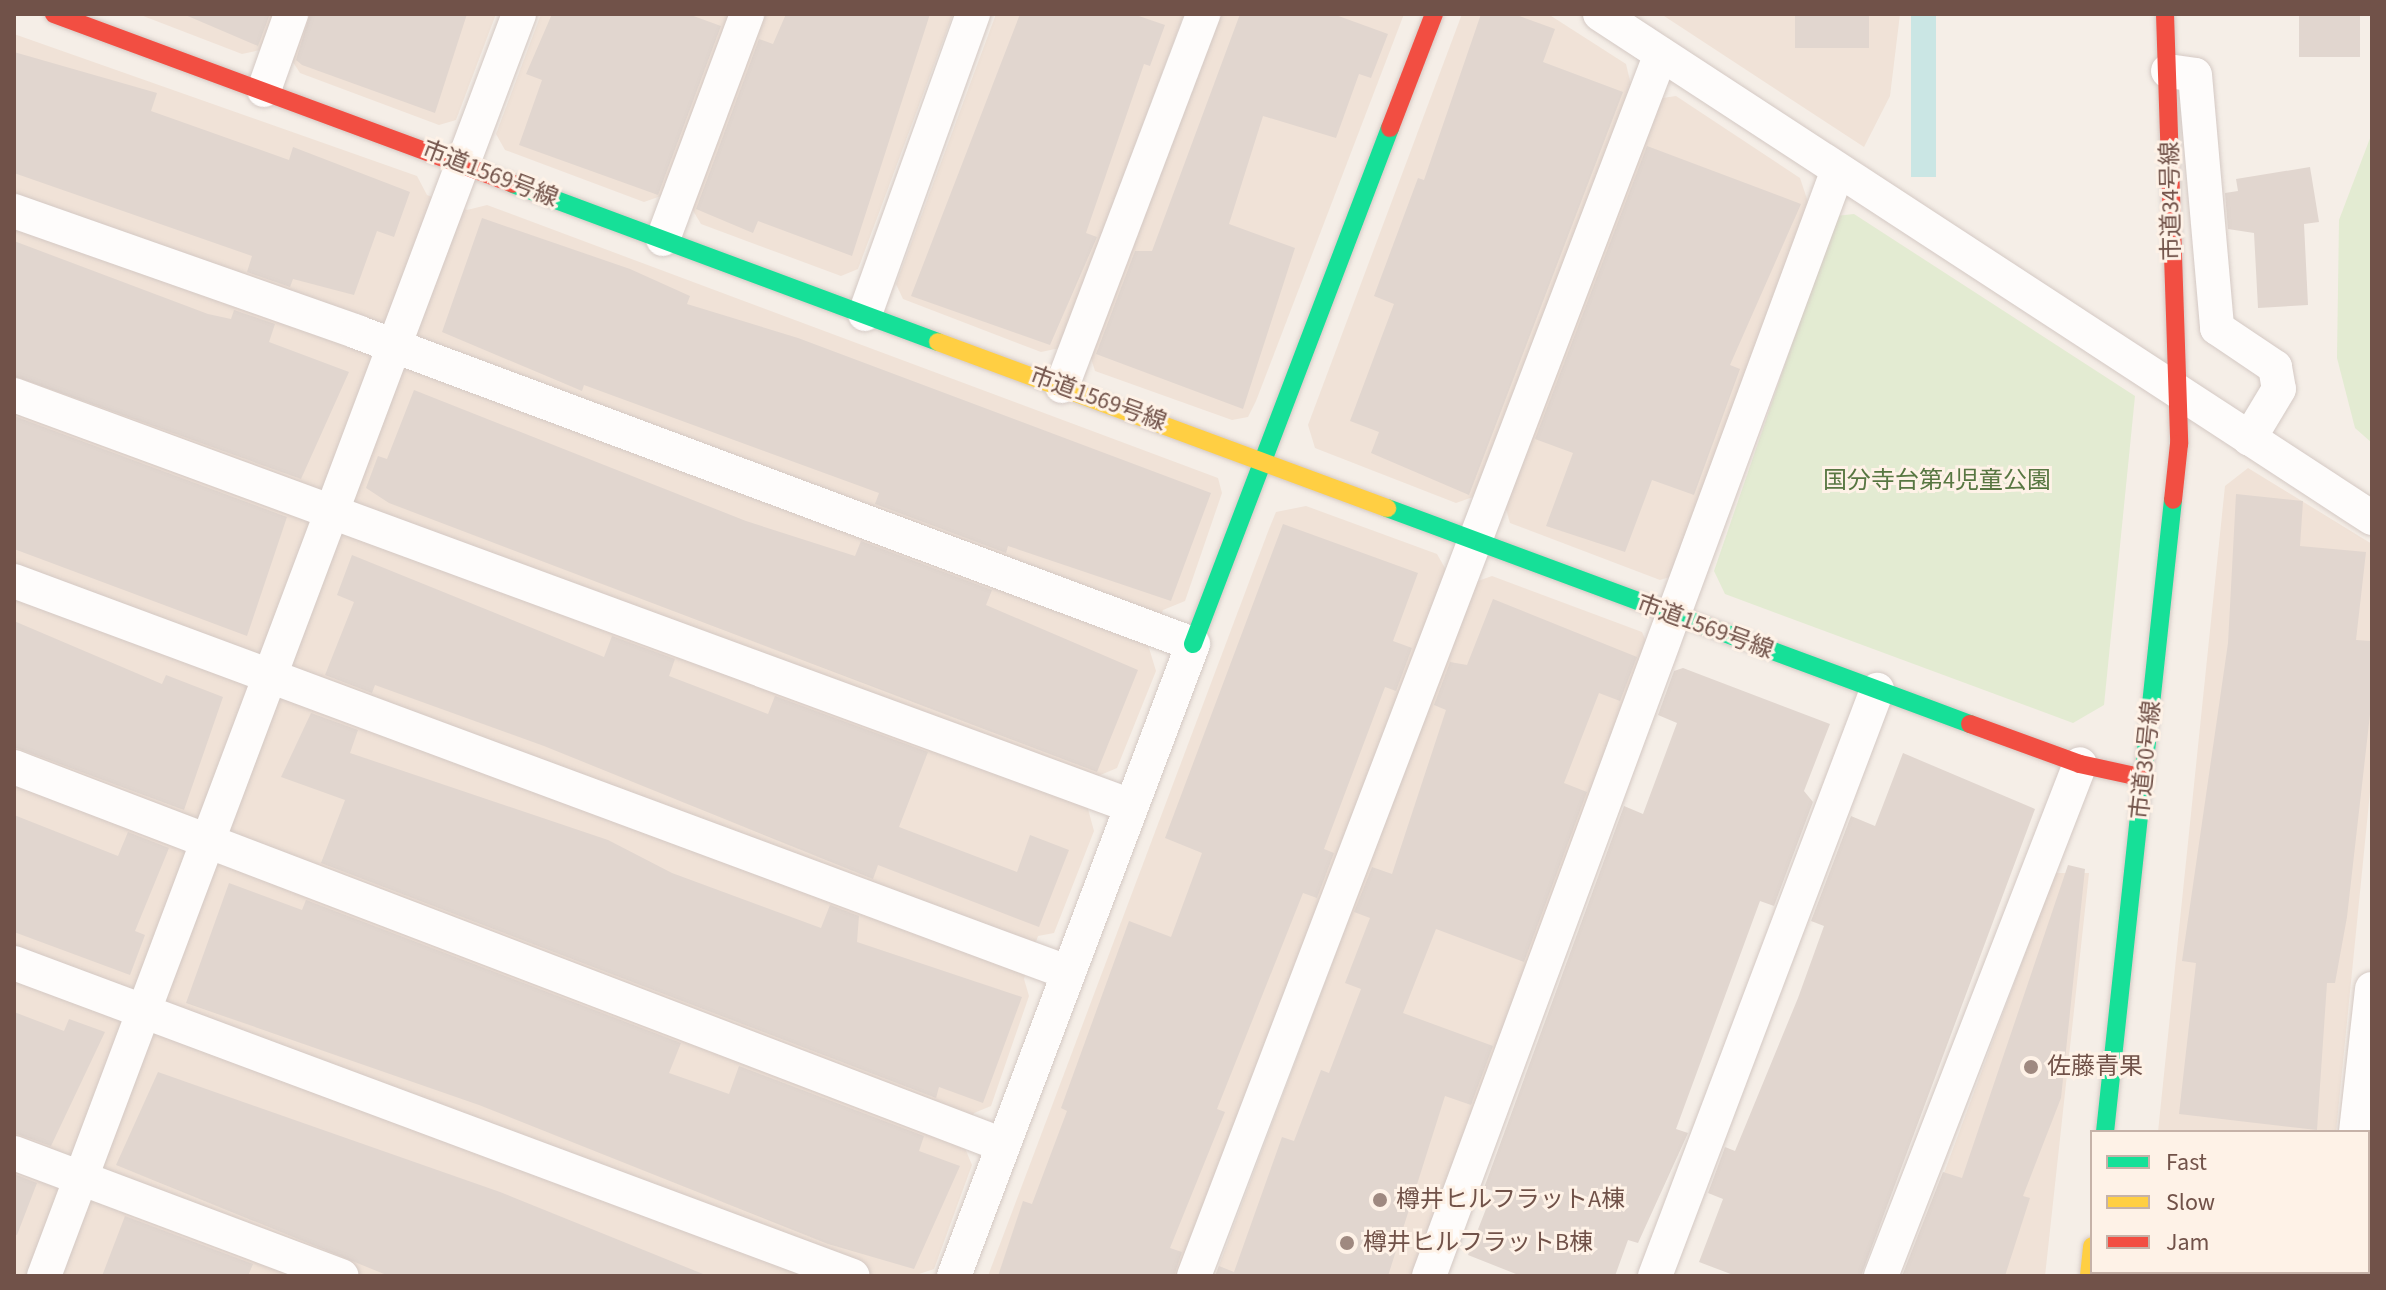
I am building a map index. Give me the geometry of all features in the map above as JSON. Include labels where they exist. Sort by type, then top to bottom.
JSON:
[{"type":"street","points":[[264,90],[291,14]]},
{"type":"street","points":[[44,1276],[391,345],[519,14]]},
{"type":"street","points":[[663,239],[747,14]]},
{"type":"street","points":[[865,314],[973,14]]},
{"type":"street","points":[[1062,386],[1203,14]]},
{"type":"street","points":[[954,1276],[1434,14]]},
{"type":"street","points":[[1600,14],[2177,387],[2249,439],[2372,518]]},
{"type":"street","name":"市道34号線","points":[[2165,14],[2177,387]]},
{"type":"street","name":"市道1569号線","points":[[59,15],[1877,690],[2080,764],[2144,778]]},
{"type":"street","points":[[1194,1276],[1661,54]]},
{"type":"street","points":[[2168,71],[2195,75],[2217,328],[2275,367],[2279,389],[2249,439]]},
{"type":"street","points":[[1429,1276],[1676,616],[1838,170]]},
{"type":"street","points":[[14,211],[391,345],[1193,644]]},
{"type":"street","name":"市道30号線","points":[[2105,1130],[2179,444],[2177,387]]},
{"type":"street","points":[[14,395],[330,508],[1131,806]]},
{"type":"street","points":[[14,581],[268,672],[1069,973]]},
{"type":"street","points":[[1655,1276],[1877,690]]},
{"type":"street","points":[[1881,1276],[2080,764]]},
{"type":"street","points":[[14,767],[1003,1145]]},
{"type":"street","points":[[14,963],[853,1276]]},
{"type":"street","points":[[2356,1130],[2367,1080],[2372,989]]},
{"type":"street","points":[[14,1153],[342,1276]]},
{"type":"shaded area","points":[[138,14],[274,14],[260,50],[242,54]]},
{"type":"shaded area","points":[[308,14],[496,14],[456,120],[439,125],[300,73],[291,59]]},
{"type":"shaded area","points":[[541,14],[729,14],[661,196],[644,202],[505,150],[496,134]]},
{"type":"shaded area","points":[[764,14],[953,14],[858,269],[841,276],[701,224],[692,209]]},
{"type":"shaded area","points":[[996,14],[1184,14],[1060,348],[1041,352],[903,299],[896,284]]},
{"type":"shaded area","points":[[1217,14],[1404,14],[1256,401],[1248,417],[1232,420],[1095,371],[1090,355]]},
{"type":"shaded area","points":[[1462,14],[1548,14],[1626,64],[1631,85],[1473,497],[1456,503],[1315,448],[1308,425]]},
{"type":"shaded area","points":[[1661,14],[1900,14],[1890,96],[1864,147]]},
{"type":"shaded area","points":[[14,34],[417,176],[427,195],[467,210],[487,205],[1218,478],[1222,493],[1185,601],[1163,610],[1149,648],[1156,671],[1117,768],[1098,776],[1088,809],[1094,831],[1054,933],[1038,936],[1024,979],[1029,996],[991,1106],[974,1113],[962,1141],[972,1165],[934,1269],[913,1276],[14,1276]]},
{"type":"shaded area","points":[[1676,96],[1800,178],[1810,208],[1676,575],[1660,580],[1510,523],[1505,506],[1656,99]]},
{"type":"shaded area","points":[[2248,468],[2372,544],[2372,772],[2336,1130],[2158,1130],[2225,486]]},
{"type":"shaded area","points":[[1306,506],[1437,554],[1446,570],[1180,1276],[988,1276],[1276,512]]},
{"type":"shaded area","points":[[1492,576],[1642,632],[1649,648],[1415,1276],[1215,1276],[1475,582]]},
{"type":"shaded area","points":[[2055,873],[2089,873],[2045,1276],[1906,1276]]},
{"type":"shaded area","points":[[2142,1274],[2232,1274],[2142,1276]]},
{"type":"green space","points":[[2372,133],[2372,443],[2355,428],[2337,358],[2339,220]]},
{"type":"green space","name":"国分寺台第4児童公園","points":[[1854,214],[2135,396],[2104,705],[2073,723],[1725,594],[1714,571],[1836,216]]},
{"type":"water","points":[[1911,14],[1936,14],[1936,177],[1911,177]]},
{"type":"building","points":[[183,14],[270,14],[258,46]]},
{"type":"building","points":[[310,14],[467,14],[435,113],[302,65],[296,60]]},
{"type":"building","points":[[552,14],[688,14],[721,26],[658,195],[519,145],[542,80],[526,74]]},
{"type":"building","points":[[786,14],[930,14],[852,256],[758,221],[753,233],[696,209],[759,39],[773,44]]},
{"type":"building","points":[[1020,14],[1133,14],[1165,25],[1150,66],[1144,64],[1086,233],[1097,237],[1050,345],[911,296]]},
{"type":"building","points":[[1240,14],[1333,14],[1388,34],[1371,78],[1359,74],[1336,138],[1263,116],[1229,224],[1295,248],[1243,409],[1096,354],[1135,251],[1152,251]]},
{"type":"building","points":[[1481,14],[1514,14],[1555,29],[1543,62],[1623,92],[1469,495],[1371,453],[1379,432],[1350,421],[1394,304],[1374,296],[1418,178],[1424,180]]},
{"type":"building","points":[[1795,14],[1869,14],[1869,48],[1795,48]]},
{"type":"building","points":[[2299,14],[2360,14],[2360,57],[2299,57]]},
{"type":"building","points":[[14,52],[157,93],[151,111],[289,160],[293,147],[410,192],[394,237],[377,231],[354,295],[293,279],[290,287],[247,272],[252,256],[14,173]]},
{"type":"building","points":[[1647,146],[1801,204],[1730,365],[1740,369],[1694,495],[1652,480],[1625,552],[1546,526],[1573,453],[1535,439]]},
{"type":"building","points":[[2310,167],[2319,222],[2304,224],[2308,305],[2258,308],[2254,233],[2228,229],[2225,193],[2238,191],[2236,179]]},
{"type":"building","points":[[482,218],[630,269],[690,296],[687,304],[798,338],[1211,493],[1171,601],[1008,546],[1006,553],[875,504],[879,493],[584,385],[582,391],[442,332]]},
{"type":"building","points":[[14,241],[208,314],[231,319],[234,310],[275,324],[269,342],[349,372],[301,479],[14,376]]},
{"type":"building","points":[[414,390],[746,521],[855,556],[861,541],[992,590],[986,605],[1138,670],[1097,772],[389,503],[366,488],[378,456],[387,459]]},
{"type":"building","points":[[14,416],[287,517],[247,636],[14,549]]},
{"type":"building","points":[[2236,494],[2303,501],[2300,546],[2366,552],[2356,640],[2372,641],[2372,697],[2347,917],[2335,983],[2327,983],[2317,1130],[2179,1114],[2196,963],[2182,961],[2228,643]]},
{"type":"building","points":[[1283,524],[1418,573],[1393,641],[1412,648],[1396,691],[1385,687],[1324,849],[1334,853],[1317,898],[1303,893],[1217,1109],[1225,1112],[1170,1248],[1182,1252],[1174,1276],[998,1276],[1023,1201],[1032,1204],[1067,1111],[1061,1108],[1129,921],[1171,937],[1202,853],[1165,838]]},
{"type":"building","points":[[352,555],[604,657],[612,636],[675,659],[669,676],[768,714],[775,696],[928,752],[899,827],[1017,872],[1030,835],[1069,850],[1039,927],[878,865],[873,879],[544,746],[375,685],[372,693],[325,675],[354,602],[337,595]]},
{"type":"building","points":[[1493,599],[1637,657],[1620,701],[1599,693],[1564,783],[1587,792],[1524,962],[1436,929],[1403,1013],[1493,1046],[1471,1105],[1445,1096],[1388,1276],[1215,1276],[1219,1266],[1234,1272],[1282,1137],[1294,1141],[1321,1070],[1329,1073],[1361,989],[1345,983],[1370,918],[1354,912],[1372,867],[1392,874],[1446,710],[1434,705],[1450,662],[1467,665]]},
{"type":"building","points":[[14,621],[162,684],[166,675],[223,697],[184,810],[14,747]]},
{"type":"building","points":[[1683,668],[1830,724],[1804,791],[1813,802],[1774,906],[1760,901],[1676,1129],[1688,1133],[1638,1243],[1628,1240],[1615,1276],[1521,1276],[1468,1255],[1493,1191],[1484,1188],[1624,806],[1643,814],[1677,723],[1658,715],[1674,671]]},
{"type":"building","points":[[311,713],[358,730],[350,753],[608,840],[672,873],[821,928],[830,905],[859,916],[857,942],[1022,997],[983,1103],[939,1087],[936,1098],[321,863],[345,800],[281,777]]},
{"type":"building","points":[[1903,753],[2035,809],[1861,1276],[1736,1276],[1699,1262],[1723,1199],[1708,1193],[1725,1147],[1735,1151],[1798,998],[1824,926],[1811,921],[1851,816],[1875,826]]},
{"type":"building","points":[[14,815],[118,856],[128,832],[169,848],[135,931],[145,935],[130,975],[14,932]]},
{"type":"building","points":[[2068,865],[2085,869],[2061,1098],[2023,1196],[2030,1198],[2005,1276],[1902,1276],[1943,1172],[1962,1178]]},
{"type":"building","points":[[229,883],[302,910],[306,900],[681,1043],[669,1073],[729,1094],[739,1066],[924,1136],[919,1151],[960,1166],[914,1269],[828,1244],[479,1105],[186,1003]]},
{"type":"building","points":[[14,1012],[64,1031],[69,1019],[105,1032],[51,1146],[14,1133]]},
{"type":"building","points":[[158,1072],[500,1192],[708,1276],[389,1276],[116,1165]]},
{"type":"building","points":[[14,1174],[37,1183],[17,1235],[14,1234]]},
{"type":"building","points":[[125,1216],[253,1264],[248,1276],[102,1276]]},
{"type":"traffic: fast","points":[[1193,644],[1390,128]]},
{"type":"traffic: fast","points":[[513,184],[938,342]]},
{"type":"traffic: fast","points":[[2105,1130],[2173,500]]},
{"type":"traffic: fast","points":[[1387,508],[1970,724]]},
{"type":"traffic: slow","points":[[938,342],[1387,508]]},
{"type":"traffic: slow","points":[[2089,1276],[2090,1266]]},
{"type":"traffic: jam","points":[[54,14],[513,184]]},
{"type":"traffic: jam","points":[[1390,128],[1434,14]]},
{"type":"traffic: jam","points":[[2165,14],[2179,444],[2173,500]]},
{"type":"traffic: jam","points":[[1970,724],[2080,764],[2144,778]]},
{"type":"place","name":"佐藤青果","points":[[2031,1067]]},
{"type":"place","name":"樽井ヒルフラットA棟","points":[[1380,1200]]},
{"type":"place","name":"樽井ヒルフラットB棟","points":[[1347,1243]]}]
